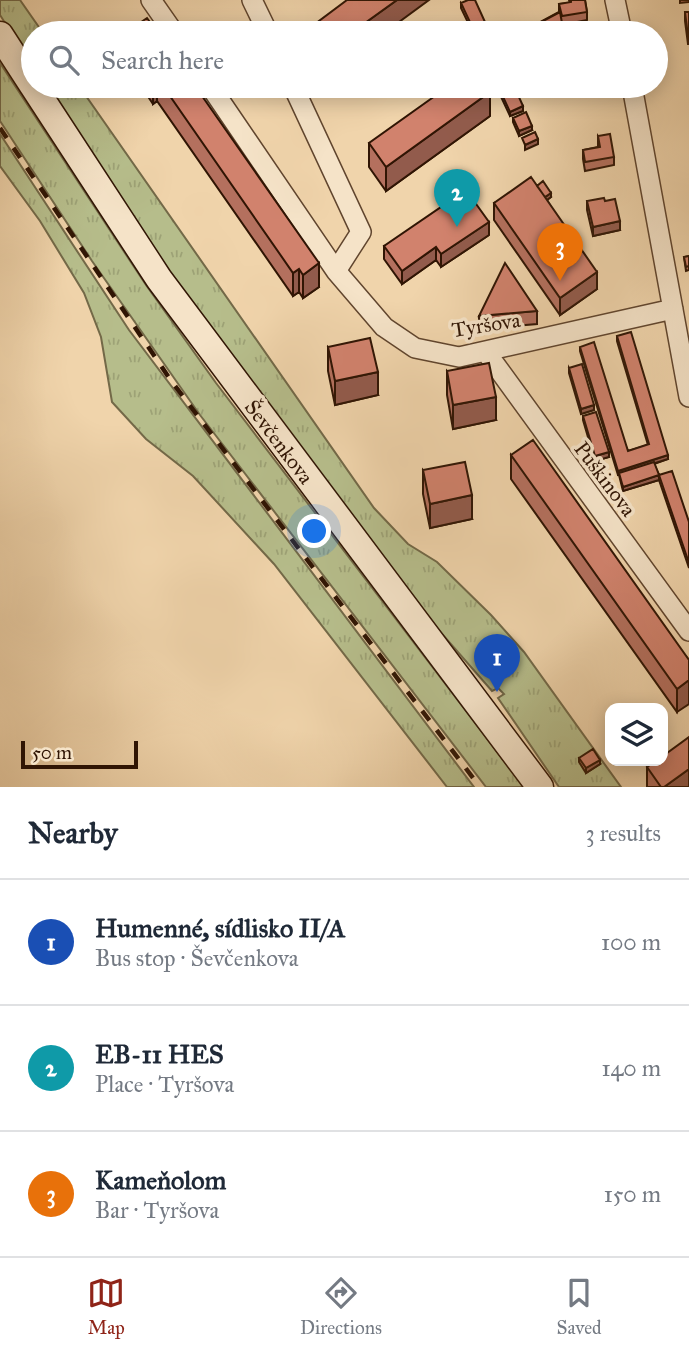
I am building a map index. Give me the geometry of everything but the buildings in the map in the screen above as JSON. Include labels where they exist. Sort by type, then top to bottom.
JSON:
[{"type":"main road","name":"Ševčenkova","points":[[0,35],[21,67]]},
{"type":"main road","name":"Ševčenkova","points":[[41,98],[159,279],[540,787]]},
{"type":"street","points":[[151,0],[166,21]]},
{"type":"street","points":[[252,0],[262,21]]},
{"type":"street","points":[[615,0],[619,21]]},
{"type":"street","name":"Tyršova","points":[[218,98],[336,271],[384,327],[415,348],[459,357],[673,309]]},
{"type":"street","points":[[299,98],[361,232],[336,271]]},
{"type":"street","points":[[634,98],[689,397]]},
{"type":"street","name":"Puškinova","points":[[486,352],[689,631]]},
{"type":"green space","points":[[0,0],[20,0],[35,21],[21,21],[21,48],[0,15]]},
{"type":"green space","points":[[0,63],[146,285],[216,383],[524,787],[486,787],[200,415],[92,261],[0,121]]},
{"type":"green space","points":[[53,98],[87,98],[374,508],[408,544],[437,562],[524,652],[621,787],[559,787],[498,698],[504,694],[498,688],[492,691],[414,602],[168,271]]},
{"type":"green space","points":[[0,134],[129,330],[474,787],[447,787],[274,564],[193,476],[146,439],[112,402],[101,337],[84,293],[40,221],[0,166]]},
{"type":"railway","points":[[0,128],[172,382],[480,787]]},
{"type":"place","name":"EB-11 HES","points":[[457,227]]},
{"type":"place","name":"Kameňolom","points":[[560,281]]},
{"type":"place","name":"Humenné, sídlisko II/A","points":[[497,692]]}]
